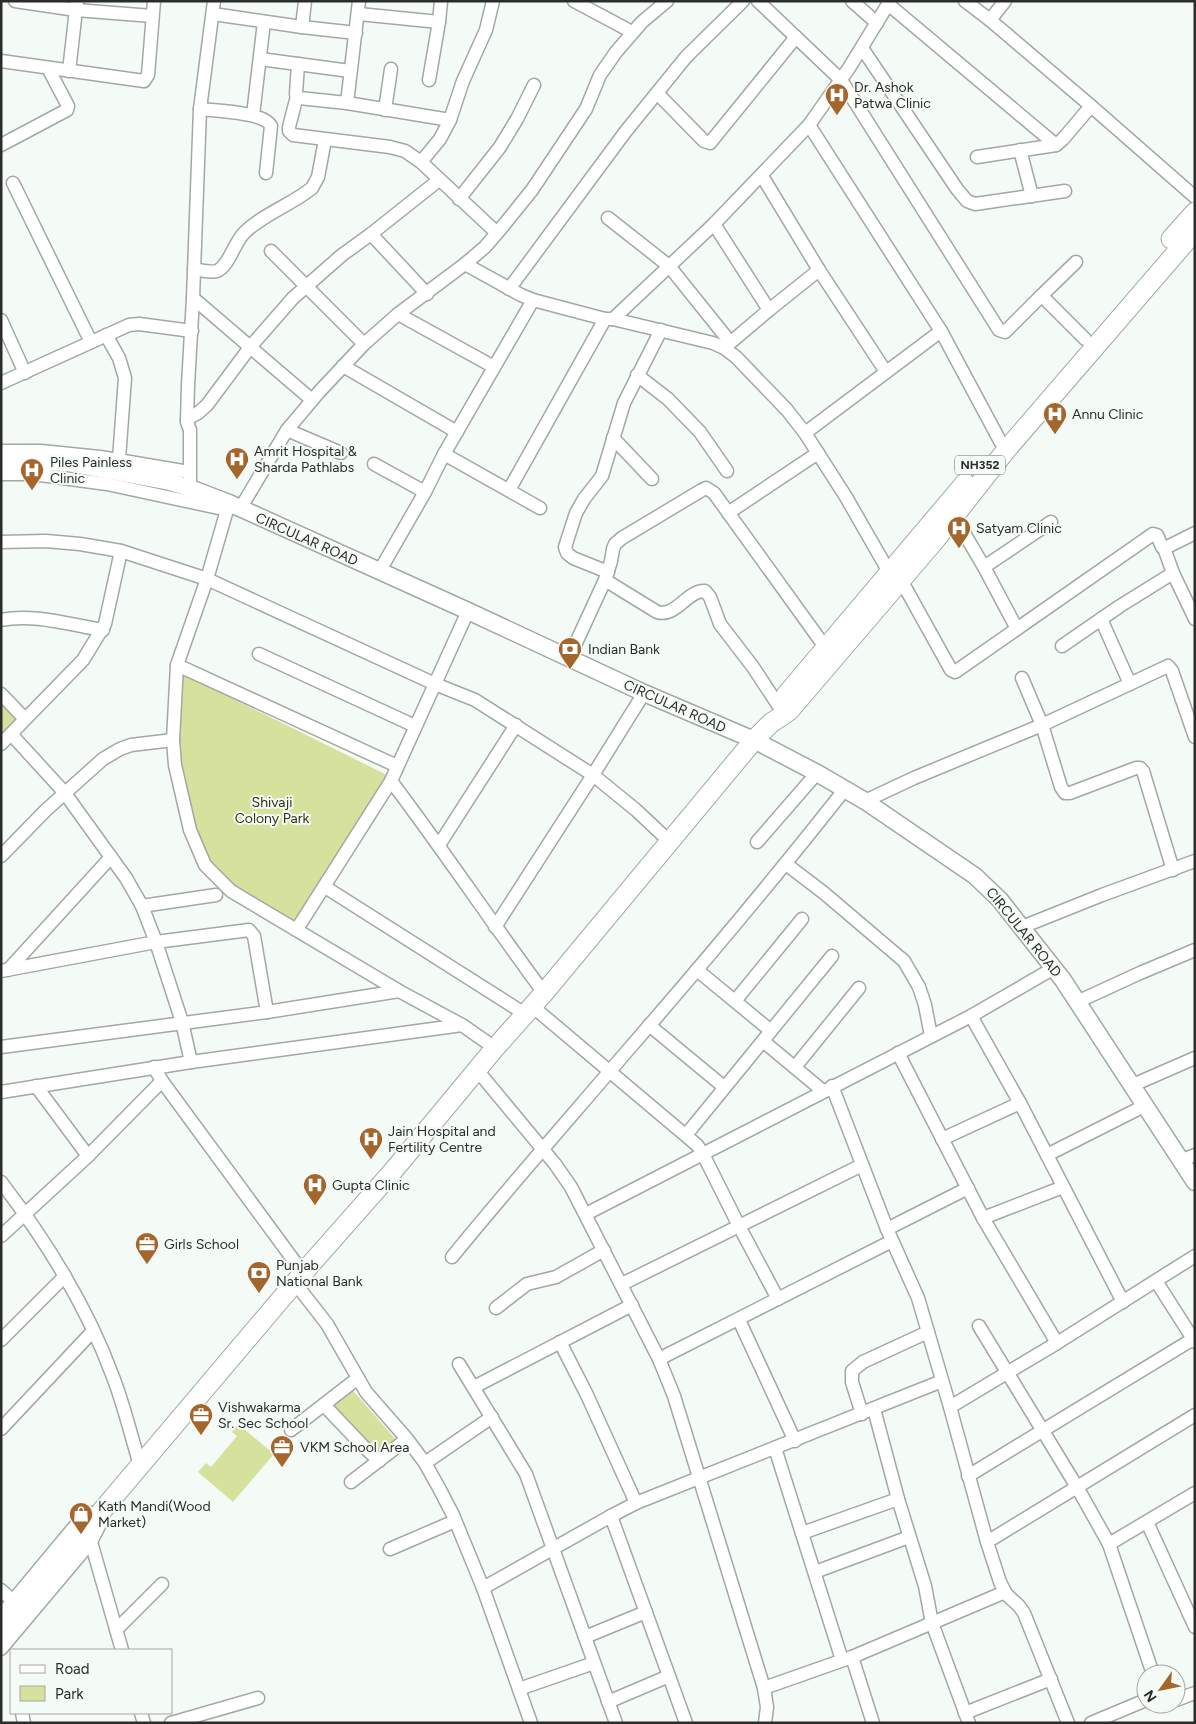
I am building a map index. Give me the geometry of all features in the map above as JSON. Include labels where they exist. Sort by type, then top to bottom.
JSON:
[{"type":"highway","name":"NH352","points":[[5,1642],[116,1492],[393,1171],[534,1004],[754,740],[825,647],[954,516],[1004,445],[1085,339],[1195,212]]},
{"type":"highway","name":"NH352","points":[[775,714],[789,711],[895,576],[1004,445],[1195,231]]},
{"type":"main road","name":"CIRCULAR ROAD","points":[[1,461],[68,463],[181,482],[233,508],[468,611],[644,693],[754,740],[866,801],[975,876],[1000,900],[1054,968],[1146,1105],[1188,1158],[1195,1182]]},
{"type":"street","points":[[15,1],[76,6],[152,16]]},
{"type":"street","points":[[1,61],[144,81],[148,75],[154,1]]},
{"type":"street","points":[[302,27],[305,1]]},
{"type":"street","points":[[429,80],[441,1]]},
{"type":"street","points":[[422,162],[440,139],[450,120],[462,81],[486,30],[493,1]]},
{"type":"street","points":[[495,1048],[462,1025],[398,991],[231,891],[206,865],[190,830],[175,764],[173,740],[177,665],[233,508],[287,430],[364,344],[398,314],[427,294],[485,247],[537,182],[586,109],[604,70],[632,32],[667,1]]},
{"type":"street","points":[[509,289],[626,131],[686,57],[743,1]]},
{"type":"street","points":[[758,1],[841,80],[999,330],[1005,332],[1076,262]]},
{"type":"street","points":[[852,1],[877,23]]},
{"type":"street","points":[[966,1],[1091,106],[1195,197]]},
{"type":"street","points":[[990,20],[1004,1]]},
{"type":"street","points":[[508,490],[609,319],[714,224],[809,125],[862,48],[889,2],[1056,144]]},
{"type":"street","points":[[581,3],[632,32]]},
{"type":"street","points":[[69,71],[76,6]]},
{"type":"street","points":[[181,482],[190,430],[188,420],[200,109],[213,8],[264,22],[356,33]]},
{"type":"street","points":[[346,103],[359,8],[439,22]]},
{"type":"street","points":[[253,116],[264,22]]},
{"type":"street","points":[[657,93],[704,142],[710,142],[796,37]]},
{"type":"street","points":[[862,48],[950,179],[967,201],[975,204],[1065,191]]},
{"type":"street","points":[[260,59],[350,70]]},
{"type":"street","points":[[298,64],[297,96],[289,127],[290,133],[297,136],[397,149],[413,156],[422,162],[497,233]]},
{"type":"street","points":[[3,140],[67,110],[68,106],[48,68]]},
{"type":"street","points":[[385,110],[392,69]]},
{"type":"street","points":[[459,199],[500,147],[534,84]]},
{"type":"street","points":[[297,96],[301,99],[346,103],[450,120]]},
{"type":"street","points":[[977,157],[1056,144],[1061,141],[1091,106]]},
{"type":"street","points":[[200,109],[265,119],[271,126],[266,174]]},
{"type":"street","points":[[809,125],[941,331],[1004,445]]},
{"type":"street","points":[[194,269],[212,272],[219,270],[237,241],[246,231],[312,188],[318,177],[325,140]]},
{"type":"street","points":[[1020,150],[1032,196]]},
{"type":"street","points":[[762,176],[886,372]]},
{"type":"street","points":[[181,482],[184,429],[188,420],[207,405],[251,346],[292,298],[342,255],[439,180]]},
{"type":"street","points":[[13,183],[91,342]]},
{"type":"street","points":[[608,218],[668,266],[727,345],[788,410],[846,497],[953,672],[958,671],[1152,534],[1157,536],[1164,548],[1173,574],[1195,620]]},
{"type":"street","points":[[714,224],[768,310]]},
{"type":"street","points":[[371,234],[427,294]]},
{"type":"street","points":[[271,251],[364,344]]},
{"type":"street","points":[[465,264],[509,289],[533,300],[727,345]]},
{"type":"street","points":[[727,345],[768,310],[820,270]]},
{"type":"street","points":[[1040,297],[1045,299],[1085,339]]},
{"type":"street","points":[[193,298],[312,400]]},
{"type":"street","points":[[379,572],[425,492],[444,454],[533,300]]},
{"type":"street","points":[[398,314],[494,367]]},
{"type":"street","points":[[1,320],[25,373]]},
{"type":"street","points":[[1,383],[120,328],[133,324],[192,331]]},
{"type":"street","points":[[661,330],[624,403],[602,476],[584,499],[576,513],[565,547],[566,553],[607,576],[657,612],[663,614],[697,592],[705,591],[710,597],[716,617],[722,628],[753,667],[775,714]]},
{"type":"street","points":[[805,433],[941,331]]},
{"type":"street","points":[[106,335],[122,365],[125,378],[119,459]]},
{"type":"street","points":[[343,366],[457,432]]},
{"type":"street","points":[[637,375],[668,399],[700,432],[727,471]]},
{"type":"street","points":[[287,430],[341,453]]},
{"type":"street","points":[[613,438],[652,479]]},
{"type":"street","points":[[1,451],[40,451],[119,459],[181,482]]},
{"type":"street","points":[[728,512],[818,453]]},
{"type":"street","points":[[444,454],[540,508]]},
{"type":"street","points":[[374,464],[425,492]]},
{"type":"street","points":[[1,474],[33,474],[107,484],[233,508]]},
{"type":"street","points":[[569,658],[607,576],[613,549],[619,540],[706,488],[714,493],[825,647]]},
{"type":"street","points":[[954,516],[1017,629]]},
{"type":"street","points":[[984,567],[1051,522]]},
{"type":"street","points":[[1164,548],[1168,548],[1195,533]]},
{"type":"street","points":[[1,542],[46,541],[80,544],[121,551],[207,579],[435,684],[475,700],[593,776],[636,810],[669,841]]},
{"type":"street","points":[[1,744],[83,660],[103,630],[121,551]]},
{"type":"street","points":[[1062,646],[1173,574]]},
{"type":"street","points":[[297,929],[391,781],[468,611]]},
{"type":"street","points":[[1,620],[22,617],[103,630]]},
{"type":"street","points":[[1102,619],[1130,684]]},
{"type":"street","points":[[259,654],[415,726]]},
{"type":"street","points":[[177,665],[397,766]]},
{"type":"street","points":[[866,801],[914,778],[1042,725],[1166,667],[1169,667],[1195,737]]},
{"type":"street","points":[[1022,678],[1042,725],[1061,787],[1065,792],[1070,793],[1136,768],[1142,769],[1173,870]]},
{"type":"street","points":[[495,927],[593,776],[644,693]]},
{"type":"street","points":[[1,694],[25,719]]},
{"type":"street","points":[[439,845],[516,725]]},
{"type":"street","points":[[11,734],[64,792],[111,858],[142,906],[182,1022],[191,1062]]},
{"type":"street","points":[[1,856],[64,792],[93,766],[120,749],[131,745],[173,740]]},
{"type":"street","points":[[757,842],[817,773]]},
{"type":"street","points":[[391,781],[439,845],[495,927],[534,1004]]},
{"type":"street","points":[[452,1258],[542,1149],[786,864],[845,789]]},
{"type":"street","points":[[5,970],[111,858]]},
{"type":"street","points":[[1022,927],[1102,895],[1195,862]]},
{"type":"street","points":[[786,864],[831,898],[904,961],[919,987],[925,1005],[931,1036]]},
{"type":"street","points":[[325,887],[534,1004],[609,1072],[686,1135],[703,1154],[778,1299]]},
{"type":"street","points":[[142,906],[216,895]]},
{"type":"street","points":[[735,1001],[802,919]]},
{"type":"street","points":[[5,970],[156,942],[251,931],[254,936],[267,1012]]},
{"type":"street","points":[[1077,1002],[1195,950]]},
{"type":"street","points":[[686,1135],[832,956]]},
{"type":"street","points":[[586,1214],[971,1016],[1054,968]]},
{"type":"street","points":[[697,970],[735,1001],[795,1068],[827,1089],[862,1164],[892,1241],[918,1298],[987,1542],[1005,1592],[1024,1613],[1068,1723]]},
{"type":"street","points":[[795,1068],[859,988]]},
{"type":"street","points":[[1,1047],[267,1012],[398,991]]},
{"type":"street","points":[[971,1016],[1020,1103],[1123,1302]]},
{"type":"street","points":[[1,1092],[154,1067],[462,1025]]},
{"type":"street","points":[[649,1025],[724,1088]]},
{"type":"street","points":[[898,1053],[983,1218],[1057,1343]]},
{"type":"street","points":[[1133,1085],[1195,1058]]},
{"type":"street","points":[[154,1067],[299,1278],[366,1392],[407,1439],[424,1463],[455,1521],[483,1588],[531,1723]]},
{"type":"street","points":[[477,1070],[567,1181],[586,1214],[659,1359],[683,1421],[764,1688],[767,1707],[765,1723]]},
{"type":"street","points":[[1,1236],[88,1156],[162,1081]]},
{"type":"street","points":[[36,1086],[88,1156]]},
{"type":"street","points":[[942,1139],[1020,1103]]},
{"type":"street","points":[[1047,1154],[1146,1105]]},
{"type":"street","points":[[622,1284],[862,1164]]},
{"type":"street","points":[[1,1182],[25,1214],[83,1308],[113,1377],[140,1465]]},
{"type":"street","points":[[983,1218],[1063,1187]]},
{"type":"street","points":[[887,1229],[968,1188]]},
{"type":"street","points":[[659,1359],[892,1241]]},
{"type":"street","points":[[496,1308],[527,1284],[556,1277],[604,1250]]},
{"type":"street","points":[[950,1407],[1057,1343],[1195,1256]]},
{"type":"street","points":[[1,1340],[65,1276]]},
{"type":"street","points":[[968,1476],[1194,1341],[1156,1281]]},
{"type":"street","points":[[474,1386],[632,1305]]},
{"type":"street","points":[[739,1320],[795,1441]]},
{"type":"street","points":[[979,1326],[1077,1487],[1109,1544],[1149,1664]]},
{"type":"street","points":[[1,1429],[94,1331]]},
{"type":"street","points":[[928,1332],[862,1362],[854,1369],[851,1375],[852,1382],[868,1411],[898,1499],[925,1586],[932,1623],[967,1718],[1051,1679]]},
{"type":"street","points":[[560,1342],[587,1395],[636,1503]]},
{"type":"street","points":[[459,1364],[526,1474],[616,1723]]},
{"type":"street","points":[[291,1430],[358,1378]]},
{"type":"street","points":[[483,1588],[636,1503],[942,1381]]},
{"type":"street","points":[[324,1405],[379,1461]]},
{"type":"street","points":[[987,1542],[1195,1415]]},
{"type":"street","points":[[424,1463],[492,1417]]},
{"type":"street","points":[[351,1482],[407,1439]]},
{"type":"street","points":[[775,1448],[815,1572],[873,1723]]},
{"type":"street","points":[[5,1642],[91,1542],[116,1492]]},
{"type":"street","points":[[1,1615],[75,1526],[116,1492]]},
{"type":"street","points":[[1109,1544],[1195,1493]]},
{"type":"street","points":[[802,1533],[898,1499]]},
{"type":"street","points":[[611,1516],[686,1723]]},
{"type":"street","points":[[390,1550],[455,1521]]},
{"type":"street","points":[[1147,1522],[1195,1627]]},
{"type":"street","points":[[815,1572],[909,1537]]},
{"type":"street","points":[[91,1542],[122,1649]]},
{"type":"street","points":[[116,1630],[162,1584]]},
{"type":"street","points":[[1,1590],[13,1601]]},
{"type":"street","points":[[764,1688],[847,1658],[1005,1592]]},
{"type":"street","points":[[585,1637],[646,1612]]},
{"type":"street","points":[[519,1689],[594,1663]]},
{"type":"street","points":[[608,1702],[669,1676]]},
{"type":"street","points":[[171,1723],[258,1698]]},
{"type":"street","points":[[1092,1723],[1136,1704]]},
{"type":"green space","name":"Shivaji Colony Park","points":[[171,668],[387,775],[321,891],[297,929],[225,886],[205,865],[175,746]]},
{"type":"green space","points":[[1,699],[21,720],[1,740]]},
{"type":"green space","points":[[350,1387],[397,1441],[376,1456],[327,1408]]},
{"type":"green space","points":[[238,1424],[274,1454],[233,1502],[198,1472],[206,1463],[211,1467],[237,1436],[232,1432]]},
{"type":"place","name":"Dr. Ashok Patwa Clinic","points":[[837,116]]},
{"type":"place","name":"Annu Clinic","points":[[1055,435]]},
{"type":"place","name":"Amrit Hospital & Sharda Pathlabs","points":[[237,480]]},
{"type":"place","name":"Piles Painless Clinic","points":[[32,491]]},
{"type":"place","name":"Satyam Clinic","points":[[959,549]]},
{"type":"place","name":"Indian Bank","points":[[570,670]]},
{"type":"place","name":"Jain Hospital and Fertility Centre","points":[[371,1160]]},
{"type":"place","name":"Gupta Clinic","points":[[315,1206]]},
{"type":"place","name":"Girls School","points":[[147,1265]]},
{"type":"place","name":"Punjab National Bank","points":[[259,1294]]},
{"type":"place","name":"Vishwakarma Sr. Sec School","points":[[201,1436]]},
{"type":"place","name":"VKM School Area","points":[[282,1468]]},
{"type":"place","name":"Kath Mandi(Wood Market)","points":[[81,1535]]}]
